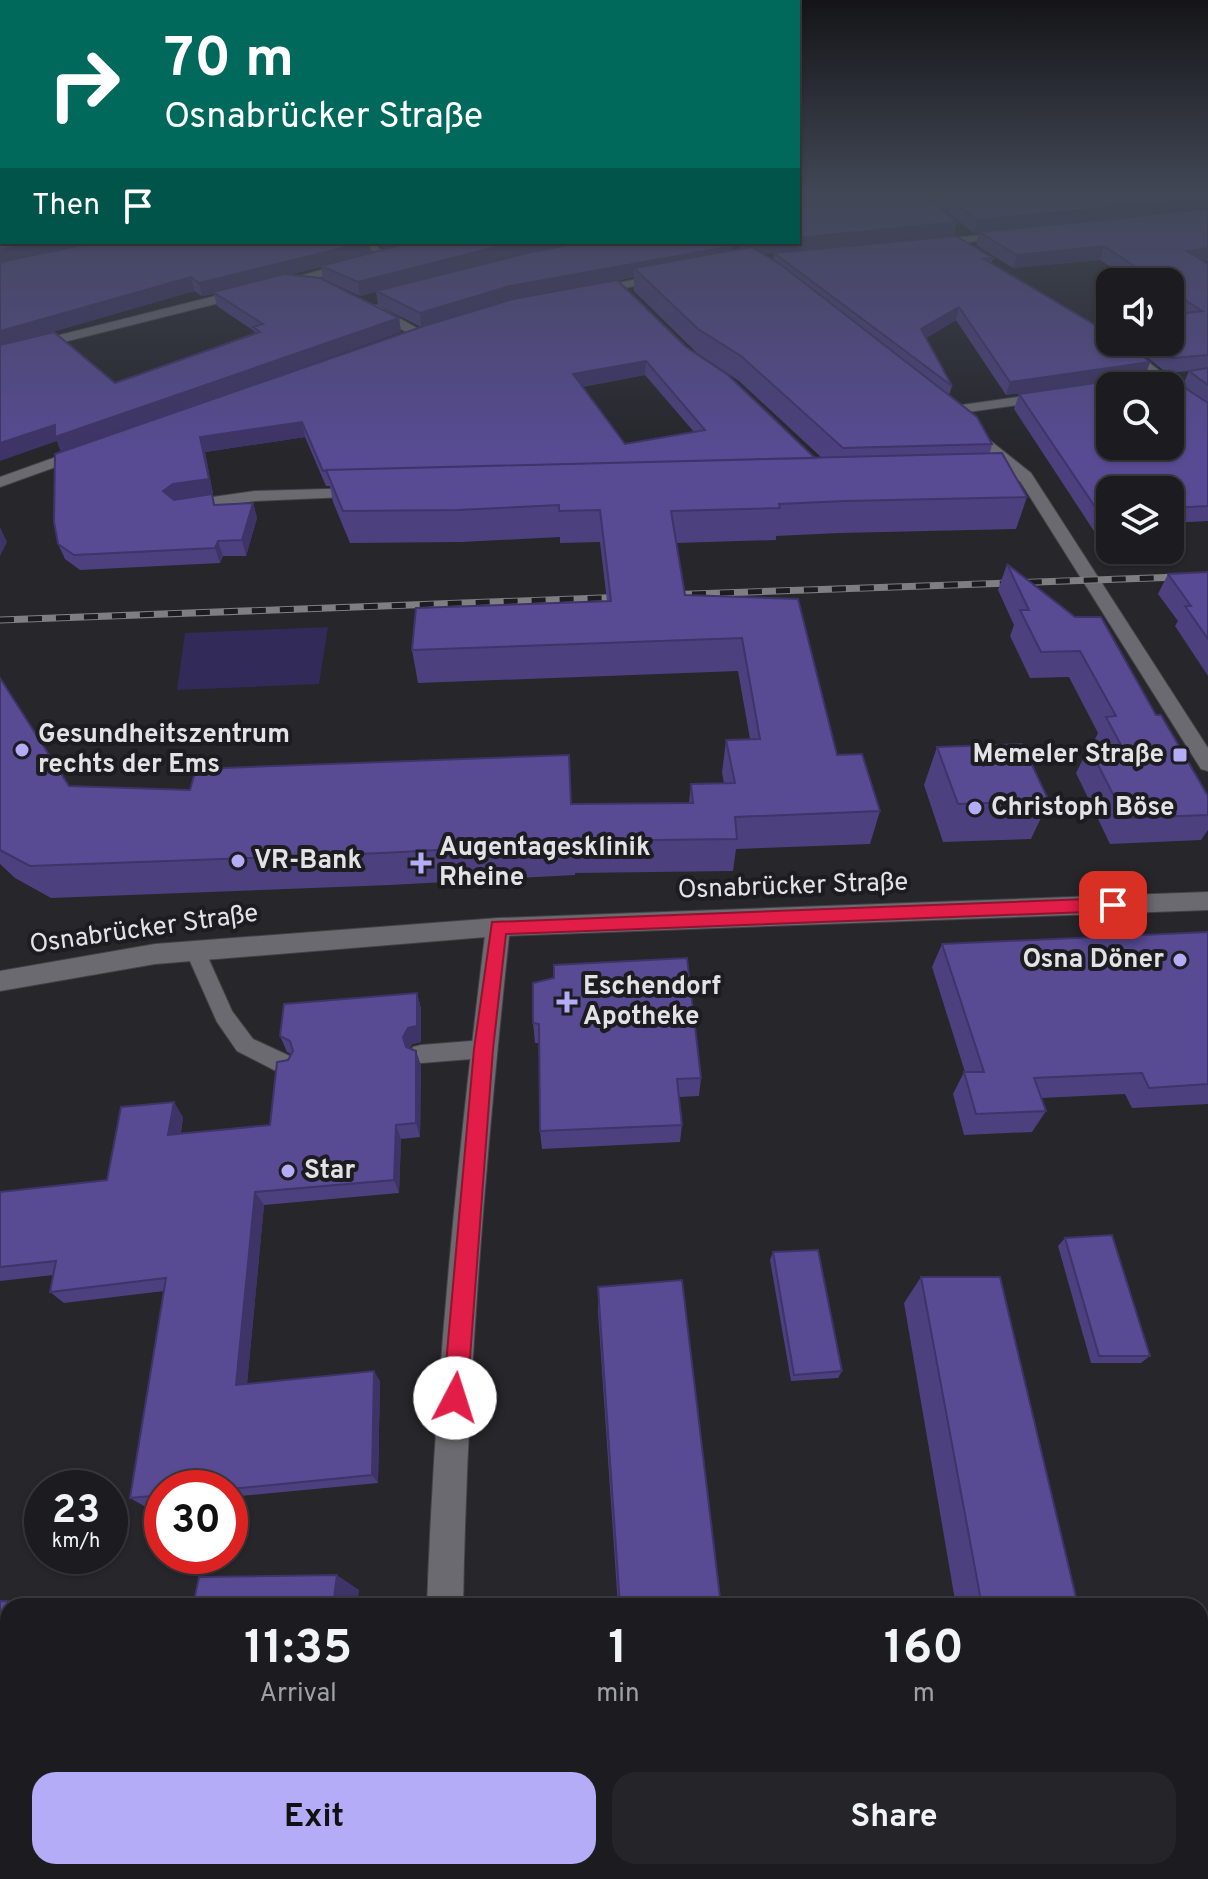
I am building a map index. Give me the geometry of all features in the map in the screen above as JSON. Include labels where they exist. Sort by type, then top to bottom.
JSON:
[{"type":"street","points":[[272,285],[292,280]]},
{"type":"street","points":[[573,294],[624,290],[661,280]]},
{"type":"street","points":[[287,281],[326,286]]},
{"type":"street","points":[[0,354],[258,289]]},
{"type":"street","points":[[378,298],[362,302],[420,334]]},
{"type":"street","points":[[406,339],[436,330]]},
{"type":"street","points":[[1136,356],[1160,372]]},
{"type":"street","points":[[1096,389],[941,406],[1025,476],[1208,764]]},
{"type":"street","points":[[1184,392],[1208,416]]},
{"type":"street","points":[[0,482],[101,446]]},
{"type":"street","points":[[961,478],[1025,476]]},
{"type":"street","points":[[179,507],[255,496],[374,493]]},
{"type":"street","name":"Osnabrücker Straße","points":[[0,981],[127,957],[498,927],[1208,901]]},
{"type":"street","points":[[445,1598],[447,1491],[484,1049],[498,927]]},
{"type":"lane","points":[[195,950],[224,1016],[245,1045],[286,1065]]},
{"type":"lane","points":[[421,1054],[484,1049]]},
{"type":"shaded area","points":[[328,627],[319,684],[177,690],[185,633]]},
{"type":"building","points":[[0,280],[181,280],[0,331]]},
{"type":"building","points":[[262,280],[323,280],[399,318],[55,437],[55,425],[0,443],[0,345],[54,332],[115,383],[260,332],[253,327],[263,324],[213,292]]},
{"type":"building","points":[[421,280],[545,280],[510,286],[420,313],[376,291]]},
{"type":"building","points":[[617,280],[686,347],[728,375],[815,458],[323,471],[302,422],[200,437],[209,479],[173,484],[163,491],[174,500],[212,494],[214,505],[253,503],[242,540],[218,541],[215,548],[74,555],[58,544],[54,522],[55,454],[424,326],[513,299]],"holes":[[[646,361],[705,430],[625,444],[573,374]]]},
{"type":"building","points":[[646,280],[800,280],[977,417],[992,444],[843,448],[741,356],[698,329]]},
{"type":"building","points":[[810,280],[1019,280],[1096,325],[1096,356],[1142,356],[1150,362],[1010,382],[959,307],[921,329],[952,386]]},
{"type":"building","points":[[1184,280],[1208,280],[1208,355],[1173,358],[1170,356],[1184,356],[1184,313],[1202,311],[1184,299]]},
{"type":"building","points":[[1208,368],[1208,385],[1189,371]]},
{"type":"building","points":[[1096,383],[1096,460],[1184,460],[1184,387],[1208,403],[1208,506],[1184,507],[1184,476],[1096,476],[1096,508],[1019,394]]},
{"type":"building","points":[[1002,453],[1027,497],[845,501],[779,504],[780,508],[671,511],[685,595],[798,599],[837,755],[862,754],[880,811],[735,817],[737,839],[573,841],[382,853],[30,866],[0,850],[0,678],[69,786],[190,790],[196,769],[569,755],[571,804],[693,803],[691,784],[735,783],[726,740],[760,739],[742,638],[412,650],[416,608],[611,601],[600,510],[559,511],[559,505],[343,511],[326,470]]},
{"type":"building","points":[[1007,564],[1075,617],[1101,617],[1156,715],[1161,715],[1208,796],[1208,815],[1125,818],[1089,747],[1121,745],[1106,717],[1116,716],[1080,651],[1041,652],[1020,610],[1029,610]]},
{"type":"building","points":[[1208,572],[1208,639],[1185,606],[1191,606],[1168,574]]},
{"type":"building","points":[[1022,744],[1049,801],[958,804],[937,747]]},
{"type":"building","points":[[1208,932],[1208,1084],[1149,1088],[1142,1073],[1034,1078],[1046,1111],[976,1114],[964,1072],[984,1072],[942,944]]},
{"type":"building","points":[[687,958],[701,1078],[677,1079],[682,1125],[540,1131],[539,1024],[533,1023],[533,983],[554,978],[554,965]]},
{"type":"building","points":[[417,993],[417,1026],[408,1028],[403,1037],[406,1047],[416,1051],[416,1123],[396,1125],[394,1180],[255,1192],[236,1385],[374,1371],[372,1475],[248,1487],[248,1470],[144,1470],[144,1497],[130,1498],[166,1278],[50,1292],[56,1261],[0,1267],[0,1192],[107,1180],[121,1107],[174,1102],[168,1135],[270,1125],[277,1062],[288,1060],[293,1051],[290,1041],[280,1036],[284,1004]]},
{"type":"building","points":[[1112,1235],[1150,1356],[1099,1356],[1065,1238]]},
{"type":"building","points":[[818,1250],[842,1371],[794,1375],[773,1252]]},
{"type":"building","points":[[921,1277],[1000,1277],[1076,1598],[981,1598]]},
{"type":"building","points":[[682,1280],[720,1598],[619,1598],[598,1287]]},
{"type":"building","points":[[337,1575],[334,1598],[195,1598],[199,1577]]},
{"type":"railway","points":[[664,595],[1208,576]]},
{"type":"railway","points":[[0,620],[628,597]]},
{"type":"place","name":"Gesundheitszentrum rechts der Ems","points":[[22,750]]},
{"type":"place","name":"Memeler Straße","points":[[1180,755]]},
{"type":"place","name":"Christoph Böse","points":[[975,808]]},
{"type":"place","name":"VR-Bank","points":[[238,861]]},
{"type":"place","name":"Augentagesklinik Rheine","points":[[421,863]]},
{"type":"place","name":"Osna Döner","points":[[1180,960]]},
{"type":"place","name":"Eschendorf Apotheke","points":[[567,1002]]},
{"type":"place","name":"Star","points":[[288,1171]]},
{"type":"route","points":[[455,1398],[484,1049],[498,927],[1113,905]]}]
